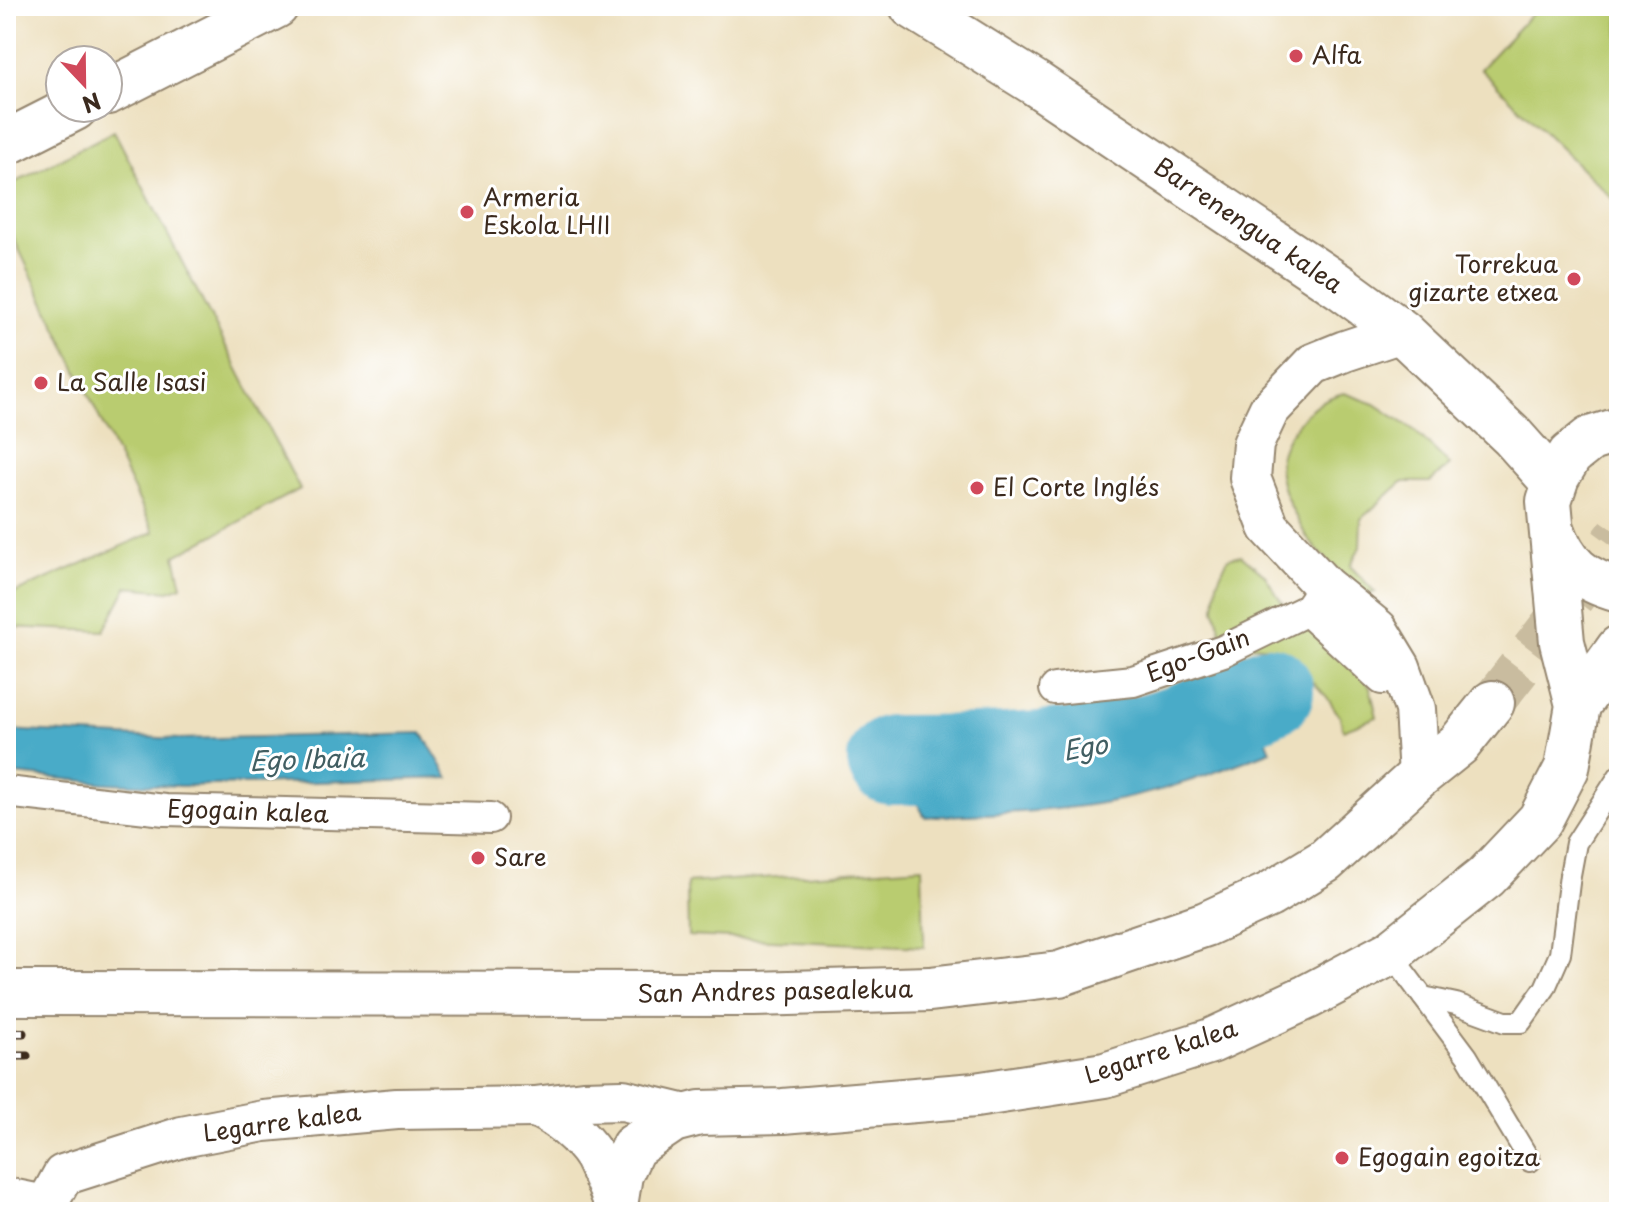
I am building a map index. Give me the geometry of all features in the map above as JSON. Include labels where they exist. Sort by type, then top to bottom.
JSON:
[{"type":"street","points":[[124,84],[276,6]]},
{"type":"street","name":"Barrenengua kalea","points":[[912,6],[984,49],[1342,288],[1402,332],[1513,437],[1554,483]]},
{"type":"street","points":[[6,143],[44,124]]},
{"type":"street","points":[[1382,679],[1316,598],[1269,527],[1250,478],[1253,444],[1269,410],[1313,364],[1402,332]]},
{"type":"street","points":[[1578,705],[1562,642],[1549,501],[1554,483],[1570,455],[1590,439],[1619,430]]},
{"type":"street","points":[[1551,527],[1560,550],[1576,570],[1597,584],[1619,590]]},
{"type":"street","points":[[1316,598],[1377,629],[1400,667],[1415,709],[1419,776]]},
{"type":"street","name":"Ego-Gain","points":[[1055,689],[1133,681],[1223,651],[1316,598]]},
{"type":"street","points":[[1578,705],[1619,648]]},
{"type":"street","name":"San Andres pasealekua","points":[[6,993],[754,994],[930,989],[1059,974],[1206,924],[1269,895],[1325,861],[1459,744],[1492,703]]},
{"type":"street","name":"Legarre kalea","points":[[616,1197],[633,1147],[673,1120],[700,1113],[783,1111],[975,1095],[1105,1075],[1211,1041],[1307,997],[1390,953],[1486,877],[1540,820],[1567,768],[1578,705]]},
{"type":"street","name":"Egogain kalea","points":[[6,792],[165,810],[491,818]]},
{"type":"street","name":"Legarre kalea","points":[[6,1198],[48,1209],[63,1175],[182,1137],[264,1121],[397,1109],[535,1107],[623,1100],[690,1116]]},
{"type":"street","points":[[535,1107],[550,1113],[584,1143],[616,1197]]},
{"type":"lane","points":[[1423,997],[1456,1004],[1505,1022],[1521,1022],[1545,988],[1560,954],[1576,843],[1619,776]]},
{"type":"lane","points":[[1390,953],[1467,1056],[1530,1161]]},
{"type":"green space","points":[[1539,6],[1619,6],[1619,205],[1480,69]]},
{"type":"green space","points":[[114,131],[300,489],[175,556],[182,586],[169,591],[127,587],[104,631],[6,627],[6,594],[10,595],[154,532],[6,222],[6,187]]},
{"type":"green space","points":[[1344,393],[1375,404],[1414,430],[1450,465],[1430,482],[1402,482],[1361,519],[1360,547],[1350,566],[1375,592],[1370,594],[1363,592],[1342,574],[1309,540],[1288,502],[1281,480],[1282,449],[1300,420],[1322,401]]},
{"type":"green space","points":[[1241,555],[1264,574],[1281,601],[1352,663],[1370,687],[1377,717],[1343,730],[1340,717],[1327,697],[1310,679],[1269,647],[1223,641],[1215,609],[1217,582],[1228,558]]},
{"type":"green space","points":[[922,867],[924,947],[688,936],[687,883]]},
{"type":"water","points":[[1245,686],[1271,751],[1163,789],[1096,804],[925,817],[882,739],[1039,739],[1164,714]]},
{"type":"water","name":"Ego Ibaia","points":[[6,730],[179,739],[422,733],[449,778],[181,786],[105,783],[6,773]]},
{"type":"waterway","name":"Ego","points":[[892,760],[1021,757],[1085,751],[1180,729],[1269,691]]},
{"type":"tunnel","points":[[1492,703],[1619,534]]},
{"type":"railway","points":[[6,1033],[23,1033]]},
{"type":"railway","points":[[6,1056],[27,1056]]},
{"type":"place","name":"Alfa","points":[[1296,56]]},
{"type":"place","name":"Armeria Eskola LHII","points":[[467,212]]},
{"type":"place","name":"Torrekua gizarte etxea","points":[[1574,279]]},
{"type":"place","name":"La Salle Isasi","points":[[41,383]]},
{"type":"place","name":"El Corte Inglés","points":[[977,488]]},
{"type":"place","name":"Sare","points":[[478,858]]},
{"type":"place","name":"Egogain egoitza","points":[[1342,1158]]}]
